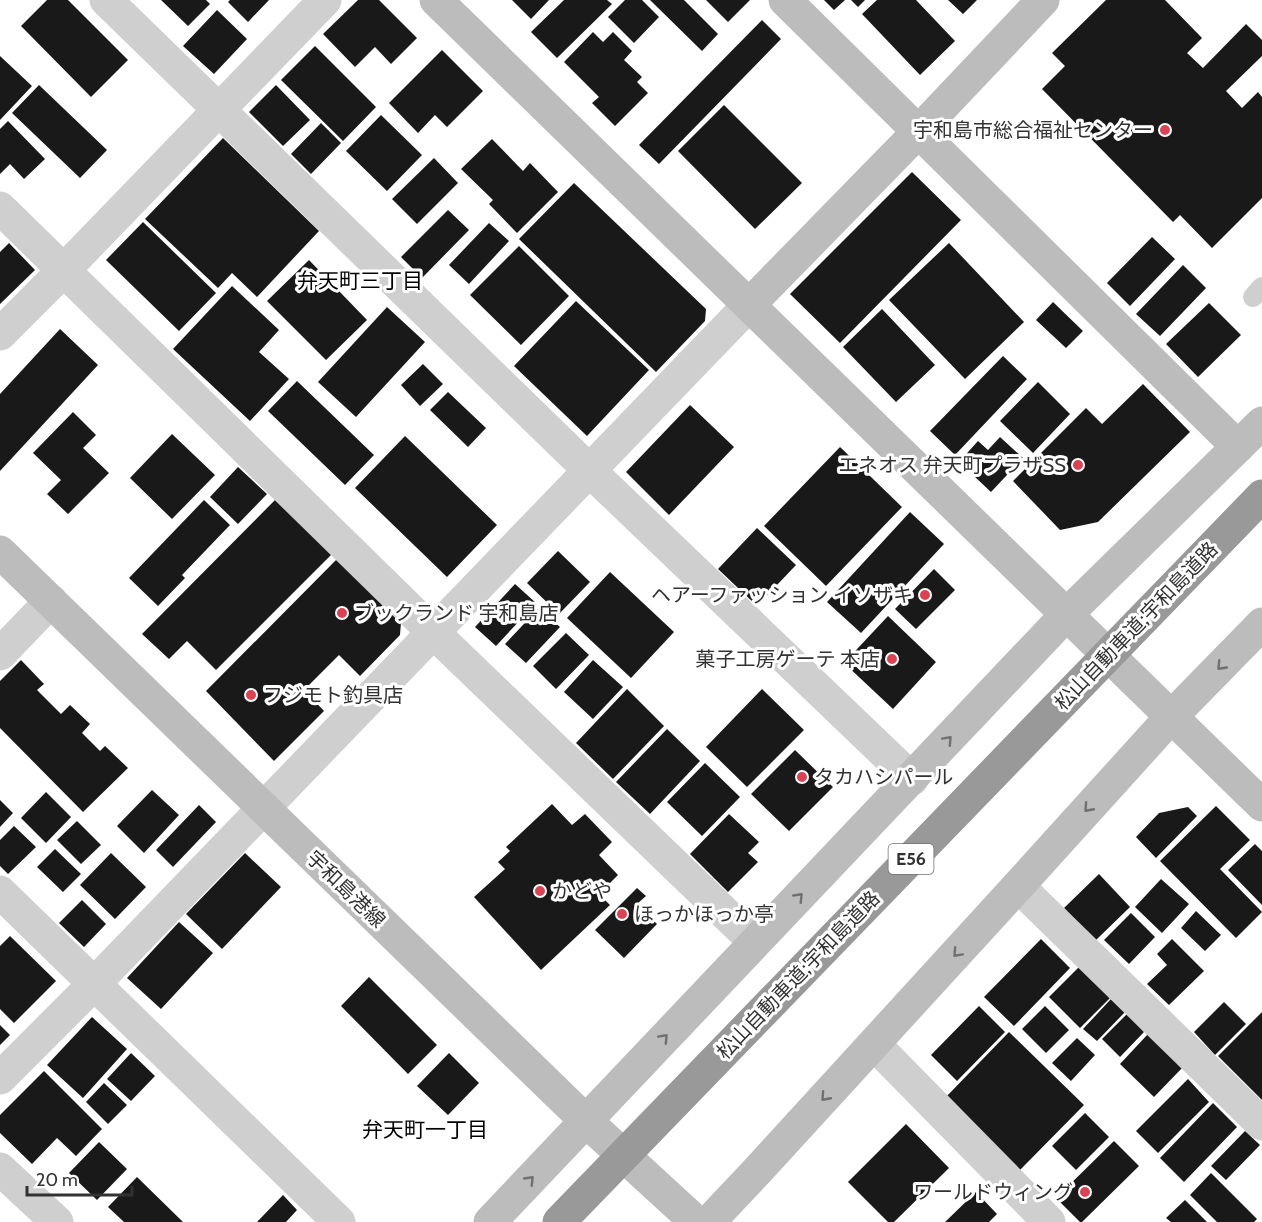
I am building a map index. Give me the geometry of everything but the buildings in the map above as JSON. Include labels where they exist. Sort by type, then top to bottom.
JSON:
[{"type":"highway","name":"松山自動車道;宇和島道路","points":[[559,1222],[1262,496]]},
{"type":"street","points":[[106,0],[590,471],[912,779]]},
{"type":"street","points":[[0,334],[325,0]]},
{"type":"street","points":[[436,0],[1262,805]]},
{"type":"street","points":[[785,0],[1238,447]]},
{"type":"street","points":[[0,1078],[264,809],[1043,0]]},
{"type":"street","points":[[0,208],[433,632],[755,942]]},
{"type":"street","points":[[490,1222],[1066,615],[1262,423]]},
{"type":"street","name":"宇和島港線","points":[[0,552],[586,1121],[696,1222]]},
{"type":"street","points":[[0,654],[51,601]]},
{"type":"street","points":[[709,1222],[1171,717],[1262,624]]},
{"type":"street","points":[[1018,886],[1262,1124]]},
{"type":"street","points":[[0,892],[339,1222]]},
{"type":"street","points":[[874,1044],[1049,1222]]},
{"type":"street","points":[[0,1169],[57,1222]]},
{"type":"place","name":"宇和島市総合福祉センター","points":[[1165,130]]},
{"type":"place","name":"エネオス 弁天町プラザSS","points":[[1078,465]]},
{"type":"place","name":"ヘアーファッション イソザキ","points":[[925,595]]},
{"type":"place","name":"ブックランド 宇和島店","points":[[342,613]]},
{"type":"place","name":"菓子工房ゲーテ 本店","points":[[892,659]]},
{"type":"place","name":"フジモト釣具店","points":[[251,695]]},
{"type":"place","name":"タカハシパール","points":[[802,777]]},
{"type":"place","name":"かどや","points":[[540,891]]},
{"type":"place","name":"ほっかほっか亭","points":[[622,914]]},
{"type":"place","name":"ワールドウィング","points":[[1085,1192]]},
{"type":"district","name":"弁天町三丁目","points":[[360,281]]},
{"type":"district","name":"弁天町一丁目","points":[[425,1130]]}]
